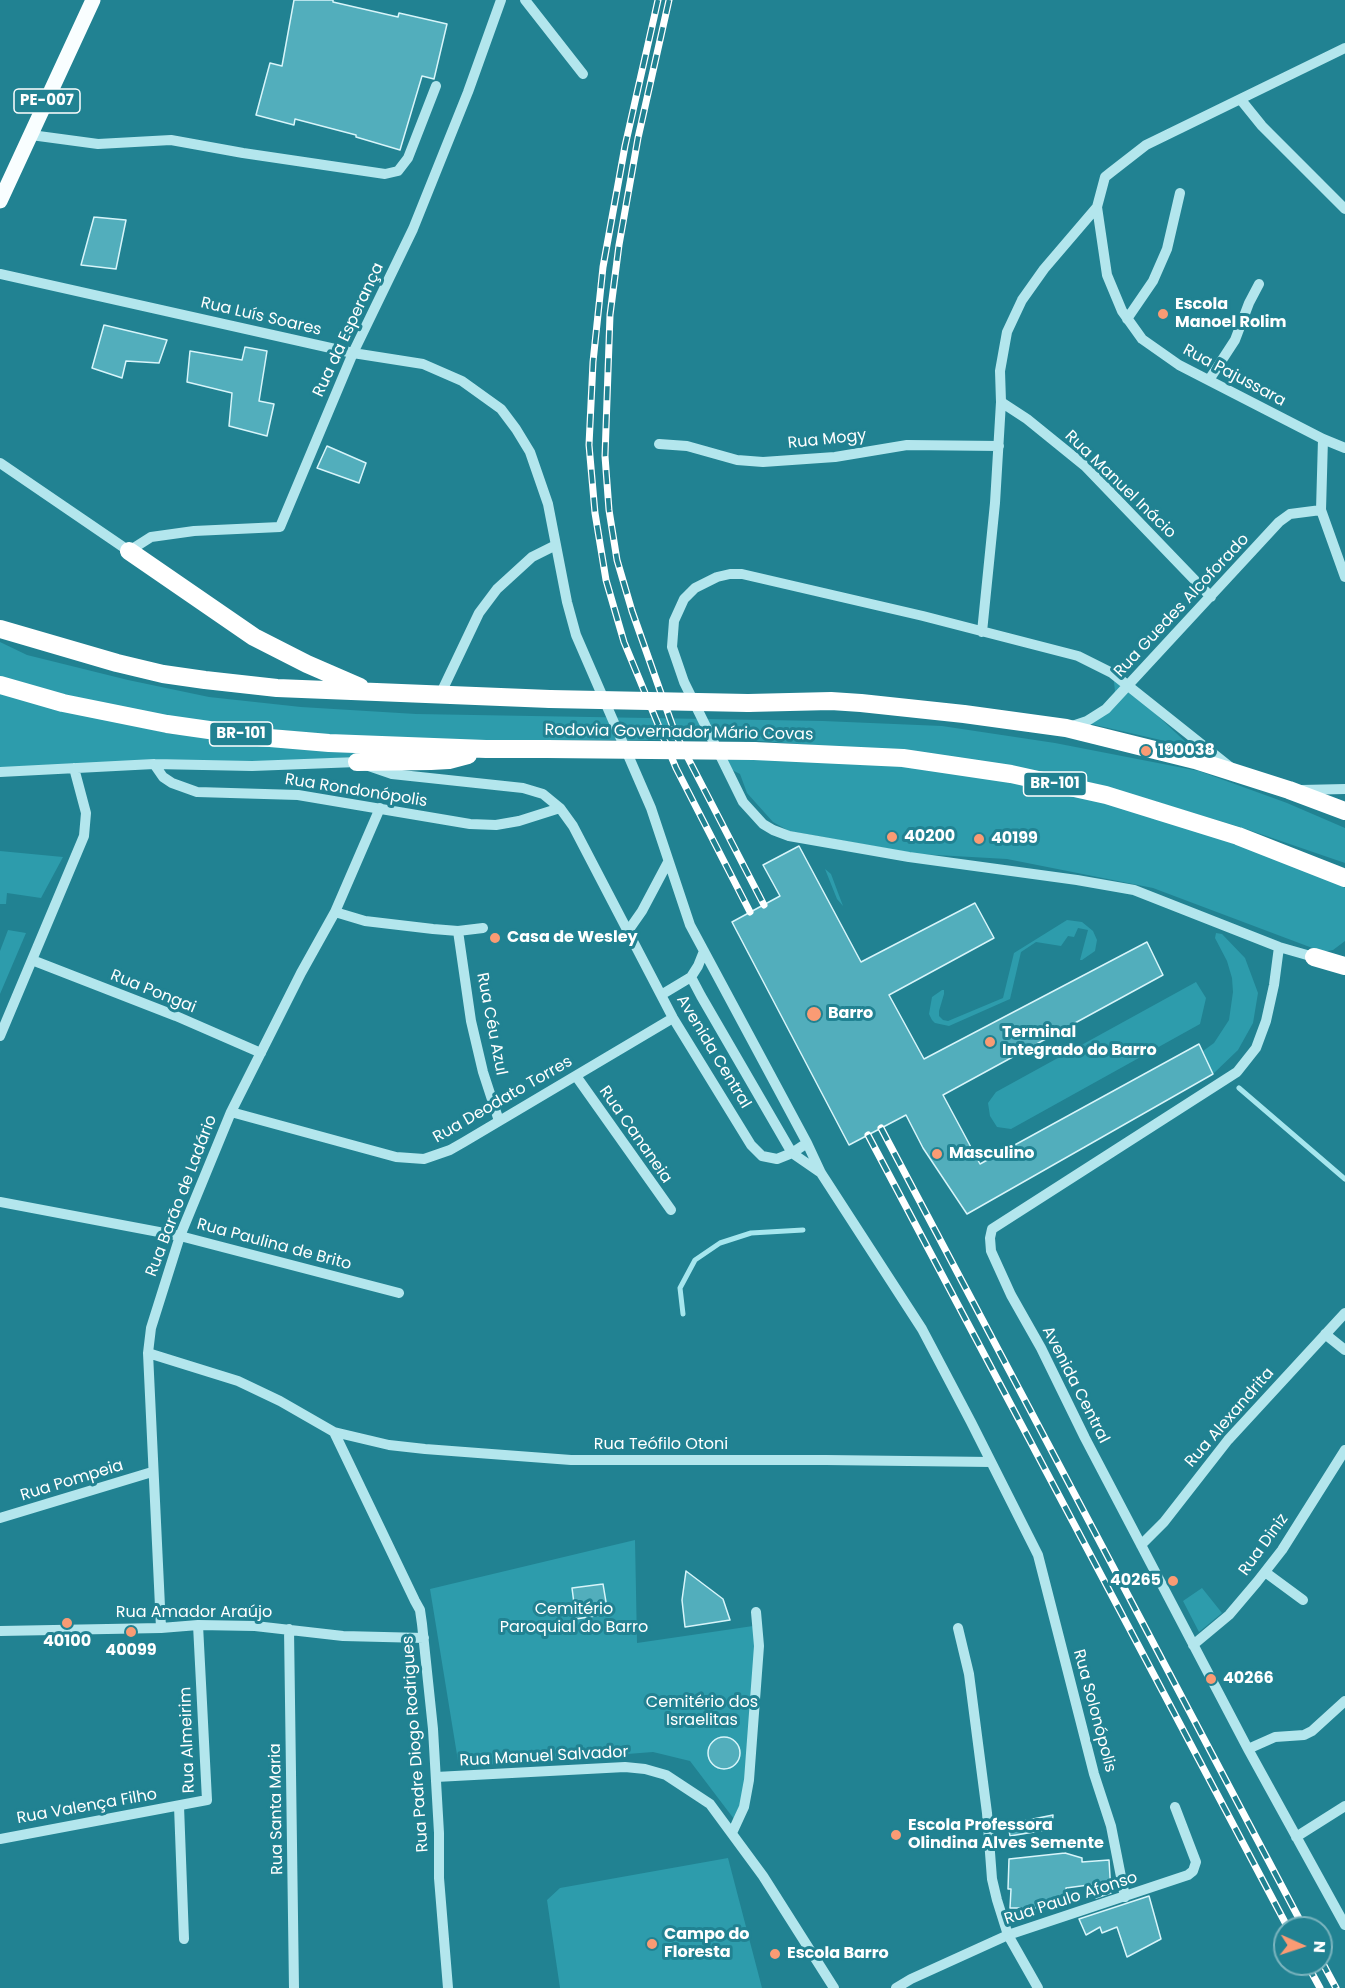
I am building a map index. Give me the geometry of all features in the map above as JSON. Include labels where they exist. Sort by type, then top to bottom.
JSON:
[{"type":"highway","points":[[129,551],[254,637],[307,664],[370,691]]},
{"type":"highway","name":"Rodovia Governador Mário Covas","points":[[0,629],[163,674],[277,688],[550,699],[748,703],[831,701],[964,714],[1066,728],[1177,755],[1289,790],[1345,811]]},
{"type":"highway","name":"Rodovia Governador Mário Covas","points":[[0,685],[63,703],[167,724],[258,737],[486,749],[754,752],[903,758],[971,767],[1106,795],[1227,832],[1344,878]]},
{"type":"highway","points":[[357,762],[449,760],[486,749]]},
{"type":"highway","points":[[1314,957],[1336,956],[1345,953]]},
{"type":"highway","points":[[1314,957],[1345,966]]},
{"type":"main road","name":"PE-007","points":[[0,201],[93,0]]},
{"type":"street","name":"Rua da Esperança","points":[[129,551],[151,537],[194,531],[280,527],[353,353],[413,229],[468,92],[501,0]]},
{"type":"street","points":[[525,0],[583,74]]},
{"type":"street","points":[[982,632],[999,446],[1000,371],[1007,332],[1022,300],[1044,269],[1097,207],[1106,177],[1110,173],[1146,145],[1345,48]]},
{"type":"street","points":[[31,135],[98,144],[171,140],[385,174],[398,171],[408,158],[436,86]]},
{"type":"street","points":[[1241,100],[1262,126],[1345,208]]},
{"type":"street","points":[[1127,319],[1153,281],[1167,249],[1180,193]]},
{"type":"street","name":"Rua Pajussara","points":[[1097,207],[1107,275],[1127,319],[1149,346],[1209,380],[1345,448]]},
{"type":"street","name":"Rua Luís Soares","points":[[0,274],[353,353],[423,364],[462,381],[501,409],[530,452],[548,504],[556,545]]},
{"type":"street","points":[[1209,380],[1235,340],[1259,284]]},
{"type":"street","name":"Rua Manuel Inácio","points":[[1001,402],[1027,419],[1085,466],[1211,597]]},
{"type":"street","points":[[1323,439],[1321,510],[1345,577]]},
{"type":"street","name":"Rua Mogy","points":[[659,444],[687,446],[737,460],[763,462],[836,457],[907,445],[999,446]]},
{"type":"street","points":[[0,463],[129,551]]},
{"type":"street","name":"Rua Guedes Alcoforado","points":[[1066,728],[1087,721],[1106,709],[1285,518],[1290,514],[1321,510]]},
{"type":"street","points":[[440,695],[479,613],[491,597],[532,557],[556,545]]},
{"type":"street","name":"Avenida Central","points":[[556,545],[576,635],[651,808],[690,925],[821,1173],[922,1329],[1028,1535]]},
{"type":"street","points":[[1239,774],[1129,686],[1095,663],[1078,656],[742,574],[717,577],[695,588],[684,599],[674,621],[672,647],[684,682],[733,785],[753,814],[773,830],[789,836],[920,859],[1134,890],[1279,947],[1314,957]]},
{"type":"street","points":[[0,772],[154,765],[252,766],[357,762],[392,774],[534,790],[543,794],[560,808]]},
{"type":"street","name":"Rua Rondonópolis","points":[[154,765],[163,777],[172,783],[197,792],[298,795],[446,821],[496,825],[519,821],[560,808]]},
{"type":"street","points":[[0,1036],[85,830],[86,813],[74,768]]},
{"type":"street","points":[[1289,790],[1345,789]]},
{"type":"street","name":"Rua Barão de Ladário","points":[[160,1628],[148,1353],[151,1328],[180,1236],[231,1112],[301,973],[335,912],[381,808]]},
{"type":"street","name":"Avenida Central","points":[[560,808],[573,826],[673,1018],[758,1153],[773,1159],[792,1153]]},
{"type":"street","points":[[628,932],[668,862]]},
{"type":"street","points":[[335,912],[365,921],[458,931],[483,928]]},
{"type":"street","name":"Rua Céu Azul","points":[[458,931],[471,1021],[483,1072],[499,1121]]},
{"type":"street","name":"Avenida Central","points":[[1279,947],[1266,1021],[1256,1048],[1237,1071],[992,1229],[990,1238],[991,1251],[1011,1295],[1041,1348],[1248,1749],[1345,1925]]},
{"type":"street","name":"Avenida Central","points":[[704,951],[691,977],[792,1153],[821,1173]]},
{"type":"street","name":"Rua Pongai","points":[[32,960],[176,1016],[261,1053]]},
{"type":"street","points":[[661,995],[691,977]]},
{"type":"street","name":"Rua Deodato Torres","points":[[231,1112],[356,1147],[413,1159],[424,1159],[450,1150],[673,1018]]},
{"type":"street","name":"Rua Cananeia","points":[[576,1076],[671,1210]]},
{"type":"street","points":[[792,1153],[807,1143]]},
{"type":"street","name":"Rua Paulina de Brito","points":[[0,1202],[180,1236],[399,1293]]},
{"type":"street","name":"Rua Alexandrita","points":[[1141,1545],[1164,1522],[1228,1440],[1345,1313]]},
{"type":"street","points":[[1325,1334],[1345,1350]]},
{"type":"street","points":[[148,1353],[238,1381],[280,1401],[334,1432]]},
{"type":"street","name":"Rua Teófilo Otoni","points":[[334,1432],[389,1445],[571,1460],[991,1462]]},
{"type":"street","name":"Rua Padre Diogo Rodrigues","points":[[334,1432],[420,1610],[436,1777],[439,1878],[448,1988]]},
{"type":"street","name":"Rua Diniz","points":[[1193,1645],[1229,1616],[1265,1572],[1282,1550],[1345,1450]]},
{"type":"street","name":"Rua Pompeia","points":[[0,1518],[152,1472]]},
{"type":"street","name":"Rua Solonópolis","points":[[1028,1535],[1038,1555],[1094,1774],[1111,1826],[1125,1897]]},
{"type":"street","points":[[1265,1572],[1303,1600]]},
{"type":"street","points":[[732,1833],[744,1807],[749,1780],[759,1646],[756,1612]]},
{"type":"street","name":"Rua Amador Araújo","points":[[0,1631],[160,1628],[198,1625],[255,1626],[343,1636],[424,1638]]},
{"type":"street","name":"Rua Almeirim","points":[[184,1940],[179,1806],[207,1800],[198,1625]]},
{"type":"street","points":[[958,1628],[969,1674],[987,1813],[992,1879],[1008,1935],[1038,1988]]},
{"type":"street","name":"Rua Santa Maria","points":[[289,1629],[294,1988]]},
{"type":"street","points":[[1248,1749],[1275,1737],[1304,1735],[1312,1731],[1345,1701]]},
{"type":"street","name":"Rua Manuel Salvador","points":[[436,1777],[625,1767],[645,1769],[666,1775],[710,1804],[763,1876],[801,1940],[834,1988]]},
{"type":"street","name":"Rua Valença Filho","points":[[0,1839],[179,1806]]},
{"type":"street","points":[[1296,1837],[1345,1806]]},
{"type":"street","name":"Rua Paulo Afonso","points":[[896,1988],[1008,1935],[1188,1875],[1196,1868],[1196,1862],[1175,1807]]},
{"type":"green space","points":[[0,642],[27,655],[128,680],[209,697],[301,707],[416,714],[823,721],[942,726],[1055,743],[1199,771],[1287,803],[1345,828],[1345,863],[1240,827],[1097,784],[825,746],[747,740],[426,740],[341,736],[202,722],[112,707],[0,679]]},
{"type":"green space","points":[[1113,674],[1191,747],[1091,724],[1107,709],[1115,691]]},
{"type":"green space","points":[[0,692],[170,734],[435,752],[270,762],[0,768]]},
{"type":"green space","points":[[722,758],[903,758],[1099,800],[1163,819],[1315,872],[1341,884],[1345,888],[1345,941],[1333,950],[1323,952],[1153,888],[1007,859],[918,854],[789,831],[773,822],[747,793],[740,774],[726,767]]},
{"type":"green space","points":[[0,851],[63,857],[41,898],[7,893],[6,904],[0,904]]},
{"type":"green space","points":[[825,869],[831,874],[843,906],[837,899]]},
{"type":"green space","points":[[1067,920],[1082,922],[1093,931],[1097,940],[1095,951],[1080,960],[1088,930],[1078,928],[1074,937],[1068,936],[1061,946],[1036,942],[1021,952],[1010,999],[949,1026],[935,1023],[932,1020],[929,1014],[932,997],[942,990],[944,994],[939,1016],[948,1021],[1003,998],[1014,953]]},
{"type":"green space","points":[[8,930],[26,933],[0,994],[0,951]]},
{"type":"green space","points":[[1216,933],[1222,934],[1245,958],[1258,993],[1253,1023],[1238,1050],[1213,1074],[1203,1051],[1214,1043],[1229,1020],[1233,992],[1232,978],[1227,961],[1215,938]]},
{"type":"green space","points":[[1196,982],[1206,998],[1200,1024],[1011,1129],[997,1127],[990,1116],[988,1103],[996,1092]]},
{"type":"green space","points":[[635,1540],[637,1643],[753,1626],[756,1655],[745,1792],[734,1819],[690,1761],[653,1752],[459,1767],[430,1589]]},
{"type":"green space","points":[[1202,1588],[1222,1613],[1199,1632],[1183,1601]]},
{"type":"green space","name":"Campo do Floresta","points":[[728,1858],[762,1988],[560,1988],[547,1900],[560,1888]]},
{"type":"building","points":[[294,0],[333,0],[333,2],[398,17],[399,13],[447,24],[434,79],[422,76],[400,150],[356,137],[356,135],[295,119],[294,125],[256,115],[270,63],[282,66]]},
{"type":"building","points":[[94,217],[126,220],[116,269],[81,265]]},
{"type":"building","points":[[104,325],[167,340],[159,363],[126,361],[122,378],[92,368]]},
{"type":"building","points":[[245,347],[267,351],[259,401],[274,404],[267,436],[229,426],[232,393],[187,382],[190,351],[242,360]]},
{"type":"building","points":[[327,446],[366,463],[359,483],[317,468]]},
{"type":"building","points":[[799,846],[861,962],[975,903],[994,938],[889,995],[924,1059],[1147,942],[1163,975],[943,1095],[980,1164],[1199,1044],[1213,1074],[967,1214],[923,1148],[906,1115],[849,1145],[732,922],[780,896],[763,865]]},
{"type":"building","points":[[686,1571],[723,1599],[730,1620],[685,1627],[682,1600]]},
{"type":"building","points":[[603,1584],[608,1614],[576,1619],[572,1588]]},
{"type":"building","points":[[724,1737],[736,1741],[740,1753],[736,1765],[724,1769],[712,1765],[708,1753],[712,1741]]},
{"type":"building","points":[[1053,1815],[1052,1829],[1010,1836],[1008,1824]]},
{"type":"building","points":[[1065,1853],[1082,1858],[1082,1862],[1109,1860],[1111,1893],[1096,1898],[1096,1884],[1066,1888],[1067,1903],[1038,1906],[1038,1908],[1010,1908],[1009,1859]]},
{"type":"building","points":[[1149,1896],[1161,1939],[1127,1957],[1117,1927],[1102,1933],[1100,1927],[1086,1935],[1079,1919]]},
{"type":"waterway","points":[[1239,1088],[1345,1179]]},
{"type":"waterway","points":[[683,1314],[680,1288],[695,1260],[720,1243],[751,1233],[803,1230]]},
{"type":"railway","points":[[658,0],[625,146],[603,267],[593,362],[589,445],[595,513],[606,580],[624,642],[676,768],[750,912]]},
{"type":"railway","points":[[669,0],[638,138],[619,245],[610,315],[605,456],[609,510],[617,560],[632,611],[675,733],[764,905]]},
{"type":"railway","points":[[881,1128],[1298,1916]]},
{"type":"railway","points":[[868,1135],[1282,1916]]},
{"type":"railway","points":[[1314,1976],[1320,1988]]},
{"type":"railway","points":[[1330,1976],[1336,1988]]},
{"type":"place","name":"Escola Manoel Rolim","points":[[1163,314]]},
{"type":"place","name":"190038","points":[[1146,751]]},
{"type":"place","name":"40200","points":[[892,837]]},
{"type":"place","name":"40199","points":[[979,839]]},
{"type":"place","name":"Casa de Wesley","points":[[495,938]]},
{"type":"place","name":"Barro","points":[[814,1014]]},
{"type":"place","name":"Terminal Integrado do Barro","points":[[990,1042]]},
{"type":"place","name":"Masculino","points":[[937,1154]]},
{"type":"place","name":"40265","points":[[1173,1581]]},
{"type":"place","name":"40100","points":[[67,1623]]},
{"type":"place","name":"40099","points":[[131,1632]]},
{"type":"place","name":"40266","points":[[1211,1679]]},
{"type":"place","name":"Escola Professora Olindina Alves Semente","points":[[896,1835]]},
{"type":"place","name":"Campo do Floresta","points":[[652,1944]]},
{"type":"place","name":"Escola Barro","points":[[775,1954]]},
{"type":"park label","name":"Cemitério Paroquial do Barro","points":[[574,1619]]},
{"type":"park label","name":"Cemitério dos Israelitas","points":[[702,1712]]}]
